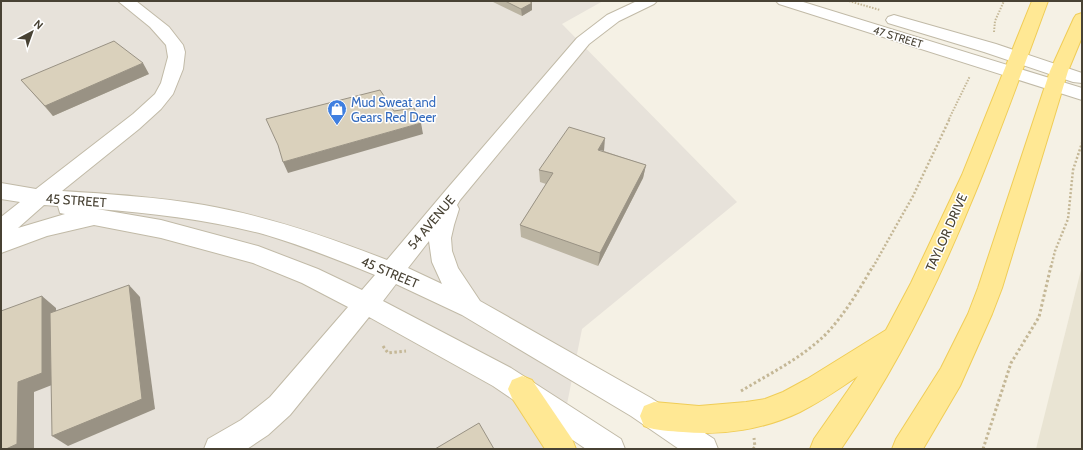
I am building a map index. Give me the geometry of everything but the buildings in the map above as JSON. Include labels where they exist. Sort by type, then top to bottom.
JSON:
[{"type":"main road","name":"TAYLOR DRIVE","points":[[824,449],[868,385],[928,274],[955,213],[1016,65],[1040,1]]},
{"type":"main road","points":[[910,446],[944,389],[966,348],[980,316],[1057,78],[1082,18]]},
{"type":"main road","points":[[654,416],[699,420],[746,416],[765,412],[790,403],[894,338]]},
{"type":"main road","points":[[522,390],[562,449]]},
{"type":"street","name":"45 STREET","points":[[39,197],[145,114],[165,92],[176,60],[177,52],[173,43],[157,25],[126,1]]},
{"type":"street","name":"54 AVENUE","points":[[218,449],[249,432],[268,418],[280,406],[583,41],[613,18],[649,1]]},
{"type":"street","name":"47 STREET","points":[[784,1],[1016,65]]},
{"type":"street","name":"47 STREET","points":[[832,1],[1016,65]]},
{"type":"street","points":[[1016,65],[1057,78],[1082,94]]},
{"type":"street","points":[[1057,78],[1082,79]]},
{"type":"street","points":[[1,191],[39,197]]},
{"type":"street","points":[[454,195],[442,223],[439,239],[441,256],[447,272],[471,308]]},
{"type":"street","name":"45 STREET","points":[[39,197],[96,217],[161,229],[258,255],[310,276],[366,304],[502,377],[611,449]]},
{"type":"street","name":"45 STREET","points":[[39,197],[140,204],[204,213],[270,228],[325,245],[391,271],[471,308],[654,416],[704,449]]},
{"type":"street","points":[[1,230],[39,197]]},
{"type":"street","points":[[1,244],[24,234],[53,225],[96,217]]},
{"type":"path","points":[[849,1],[880,10]]},
{"type":"path","points":[[991,34],[994,33],[995,21],[1004,1]]},
{"type":"path","points":[[738,393],[801,354],[824,335],[843,314],[856,296],[913,196],[969,77],[973,76]]},
{"type":"path","points":[[983,449],[1009,368],[1035,326],[1040,312],[1055,250],[1068,219],[1073,170],[1082,143]]},
{"type":"path","points":[[383,346],[388,353],[408,351]]},
{"type":"path","points":[[754,437],[755,448]]},
{"type":"shaded area","points":[[1,1],[603,1],[562,24],[737,202],[582,329],[558,449],[1,449]]},
{"type":"shaded area","points":[[1082,266],[1082,449],[1036,449]]},
{"type":"place","name":"Mud Sweat and Gears Red Deer","points":[[337,126]]}]
